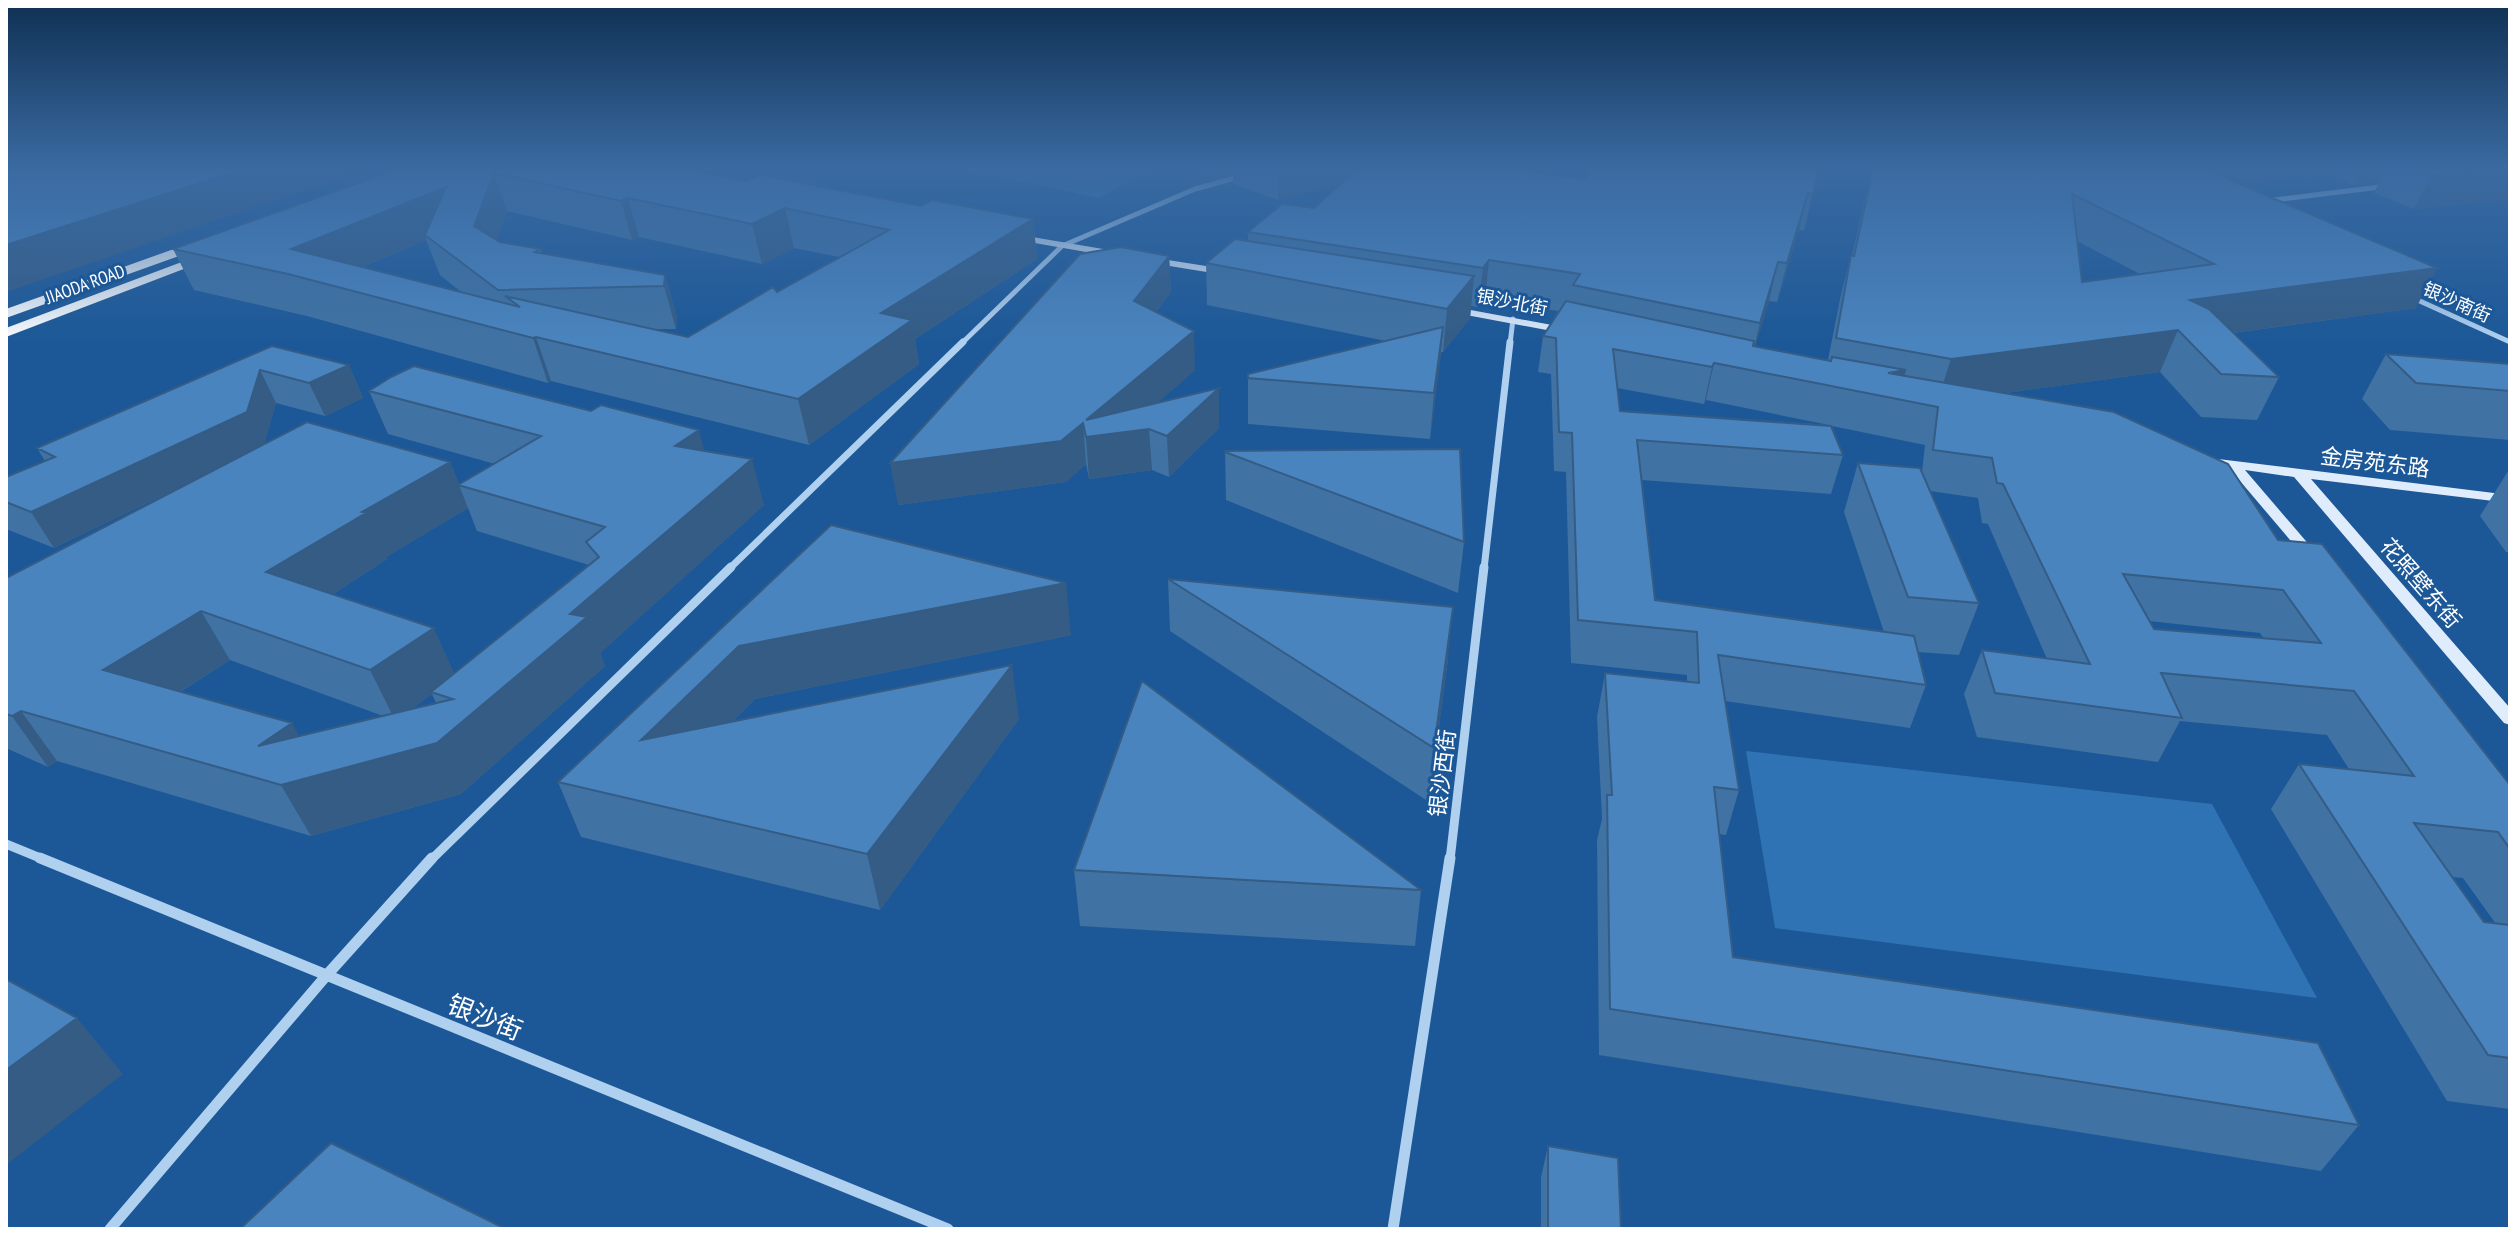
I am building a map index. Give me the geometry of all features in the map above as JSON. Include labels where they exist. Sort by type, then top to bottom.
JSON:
[{"type":"main road","name":"JIAODA ROAD","points":[[6,314],[213,239]]},
{"type":"main road","name":"JIAODA ROAD","points":[[6,333],[226,251]]},
{"type":"street","points":[[110,1229],[326,976],[443,846],[1062,246],[1107,227]]},
{"type":"street","points":[[1001,234],[1123,256]]},
{"type":"street","points":[[1138,258],[1244,276]]},
{"type":"street","name":"银沙南街","points":[[2401,293],[2510,342]]},
{"type":"street","name":"银沙北街","points":[[1439,307],[1574,333]]},
{"type":"street","name":"银沙西街","points":[[1393,1229],[1445,902],[1513,319]]},
{"type":"street","points":[[2189,458],[2235,467],[2327,575]]},
{"type":"street","name":"金房苑东路","points":[[2235,467],[2510,499]]},
{"type":"street","name":"花照壁东街","points":[[2300,475],[2510,719]]},
{"type":"street","name":"银沙街","points":[[6,844],[948,1229]]},
{"type":"shaded area","points":[[1746,751],[2212,804],[2317,998],[1775,928]]},
{"type":"building","points":[[6,227],[64,227],[6,245]]},
{"type":"building","points":[[236,227],[347,227],[291,249],[520,307],[505,296],[688,337],[773,287],[777,292],[889,230],[873,227],[1021,227],[881,313],[912,320],[798,399],[533,338],[288,274],[173,249]]},
{"type":"building","points":[[429,227],[475,227],[500,242],[541,249],[535,252],[665,275],[664,286],[498,290],[425,235]]},
{"type":"building","points":[[1255,227],[1798,227],[1787,263],[1778,262],[1760,323],[1573,285],[1580,274],[1489,260],[1483,268],[1248,232]]},
{"type":"building","points":[[1860,227],[2076,227],[2082,282],[2214,264],[2138,227],[2340,227],[2437,268],[2190,300],[2209,309],[2279,377],[2221,374],[2178,330],[1951,359],[1836,338],[1851,255],[1854,256]]},
{"type":"building","points":[[1235,239],[1474,276],[1447,309],[1206,263]]},
{"type":"building","points":[[1121,247],[1169,256],[1134,301],[1194,331],[1086,420],[1219,388],[1167,436],[1149,429],[1086,437],[1083,423],[1061,441],[890,463],[1080,254]]},
{"type":"building","points":[[1566,301],[1754,341],[1753,346],[1831,361],[1832,357],[1906,370],[1888,373],[2114,412],[2228,464],[2278,540],[2322,544],[2510,785],[2510,849],[2498,832],[2414,823],[2484,922],[2510,925],[2510,1058],[2488,1055],[2299,764],[2414,776],[2354,691],[2161,673],[2182,718],[1995,693],[1982,650],[2090,664],[2003,484],[1997,483],[1992,458],[1933,450],[1938,407],[1714,363],[1712,367],[1613,349],[1620,411],[1831,426],[1843,455],[1637,440],[1655,600],[1914,636],[1926,685],[1718,655],[1739,790],[1714,787],[1733,957],[2318,1043],[2359,1125],[1610,1009],[1607,795],[1612,795],[1605,673],[1699,683],[1697,632],[1578,620],[1572,433],[1559,432],[1556,338],[1543,336]],"holes":[[[2123,574],[2283,590],[2321,643],[2154,629]]]},
{"type":"building","points":[[1443,327],[1434,393],[1248,378],[1248,374]]},
{"type":"building","points":[[272,346],[349,365],[309,383],[260,370],[247,412],[31,512],[6,502],[6,477],[55,457],[37,448]]},
{"type":"building","points":[[2386,354],[2510,364],[2510,391],[2416,383]]},
{"type":"building","points":[[414,366],[591,411],[601,405],[699,430],[675,446],[752,459],[570,614],[587,617],[437,743],[281,785],[21,711],[12,716],[6,714],[6,578],[307,422],[450,462],[266,572],[434,628],[370,670],[201,611],[103,670],[292,723],[258,746],[453,699],[431,692],[599,557],[586,542],[605,527],[458,485],[541,436],[369,391]]},
{"type":"building","points":[[1460,449],[1464,542],[1225,452],[1225,451]]},
{"type":"building","points":[[1858,463],[1920,468],[1979,603],[1908,597]]},
{"type":"building","points":[[831,525],[1066,583],[739,646],[641,740],[1012,665],[867,854],[558,782]]},
{"type":"building","points":[[1168,579],[1453,607],[1434,748],[1272,645]]},
{"type":"building","points":[[1142,681],[1421,890],[1074,870]]},
{"type":"building","points":[[6,979],[77,1018],[6,1070]]},
{"type":"building","points":[[331,1143],[506,1229],[240,1229]]},
{"type":"building","points":[[1548,1146],[1618,1158],[1621,1229],[1548,1229]]}]
